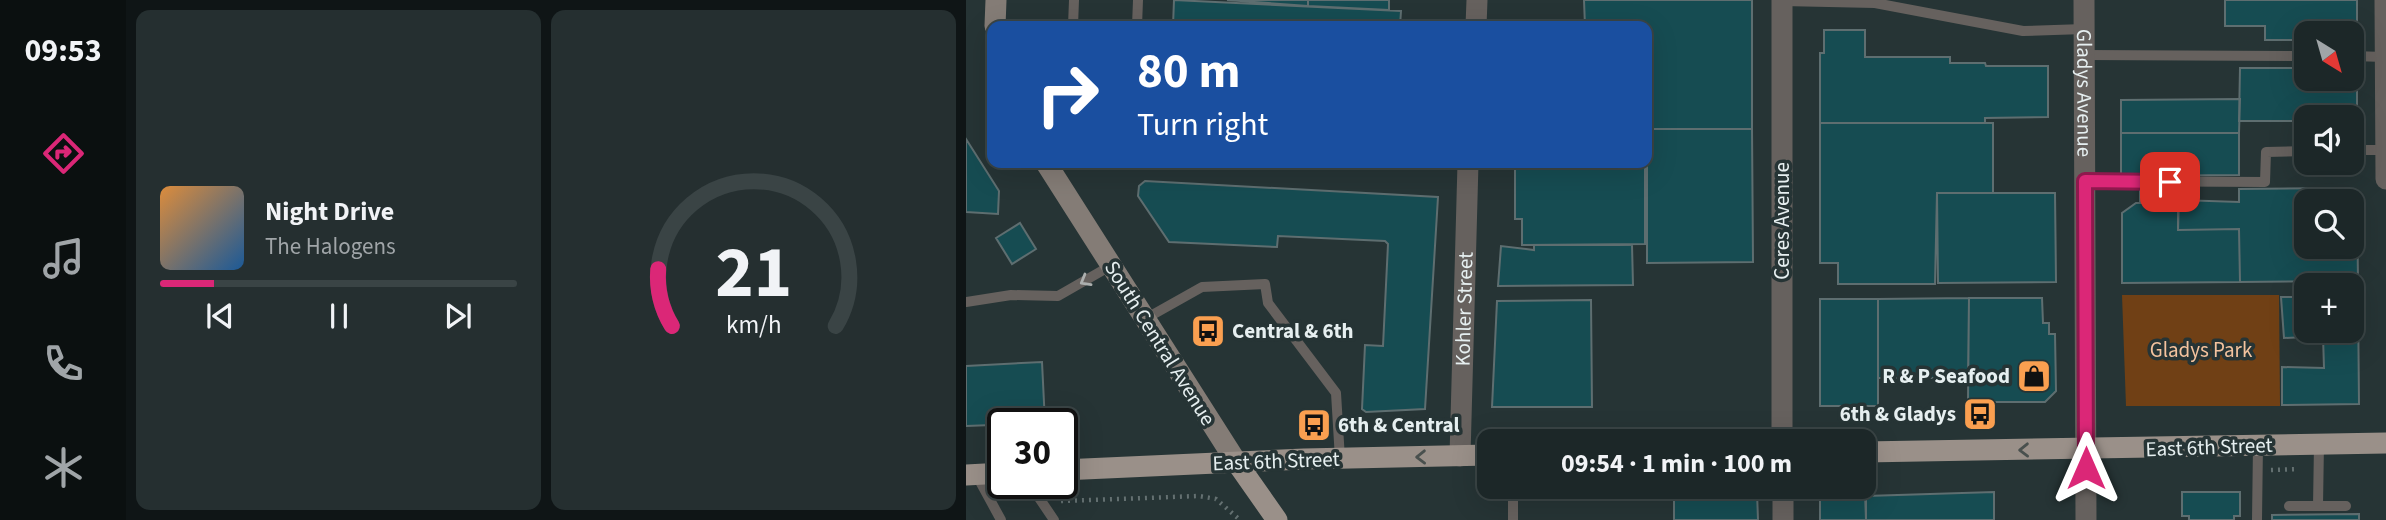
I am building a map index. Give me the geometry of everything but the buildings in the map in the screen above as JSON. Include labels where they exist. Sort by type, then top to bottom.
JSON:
[{"type":"main road","points":[[996,0],[996,21]]},
{"type":"main road","name":"South Central Avenue","points":[[1049,168],[1237,463],[1277,520]]},
{"type":"main road","name":"East 6th Street","points":[[1876,452],[2386,443]]},
{"type":"main road","name":"East 6th Street","points":[[1078,469],[1477,455]]},
{"type":"street","points":[[1476,21],[1477,0]]},
{"type":"street","name":"Gladys Avenue","points":[[2084,0],[2086,520]]},
{"type":"street","points":[[2385,0],[2386,179]]},
{"type":"street","name":"Ceres Avenue","points":[[1782,1],[1782,429]]},
{"type":"street","name":"Kohler Street","points":[[1460,456],[1468,168]]},
{"type":"street","points":[[1783,499],[1783,520]]},
{"type":"lane","points":[[1073,21],[1074,0]]},
{"type":"lane","points":[[1137,21],[1138,0]]},
{"type":"lane","points":[[1782,1],[1875,3],[2023,31],[2084,29]]},
{"type":"lane","points":[[2084,55],[2294,56]]},
{"type":"lane","points":[[2364,56],[2385,57]]},
{"type":"lane","points":[[2364,150],[2385,150]]},
{"type":"lane","points":[[2085,181],[2265,182],[2266,152],[2294,151]]},
{"type":"lane","points":[[966,302],[1010,295],[1058,296],[1112,265]]},
{"type":"lane","points":[[1145,319],[1202,287],[1265,284],[1268,303],[1336,393],[1340,459]]},
{"type":"lane","points":[[2318,506],[2319,444]]},
{"type":"lane","points":[[2257,520],[2258,446]]},
{"type":"lane","points":[[971,474],[1001,520]]},
{"type":"lane","points":[[1040,499],[1054,520]]},
{"type":"lane","points":[[1513,499],[1513,520]]},
{"type":"lane","points":[[2289,506],[2346,506]]},
{"type":"path","points":[[2270,470],[2299,469]]},
{"type":"path","points":[[1042,502],[1199,496],[1216,499],[1240,520]]},
{"type":"green space","name":"Gladys Park","points":[[2122,295],[2279,295],[2280,406],[2126,406]]},
{"type":"place","name":"Central & 6th","points":[[1208,331]]},
{"type":"place","name":"R & P Seafood","points":[[2034,376]]},
{"type":"place","name":"6th & Gladys","points":[[1980,414]]},
{"type":"place","name":"6th & Central","points":[[1314,425]]},
{"type":"route","points":[[2086,468],[2085,181],[2170,182]]}]
